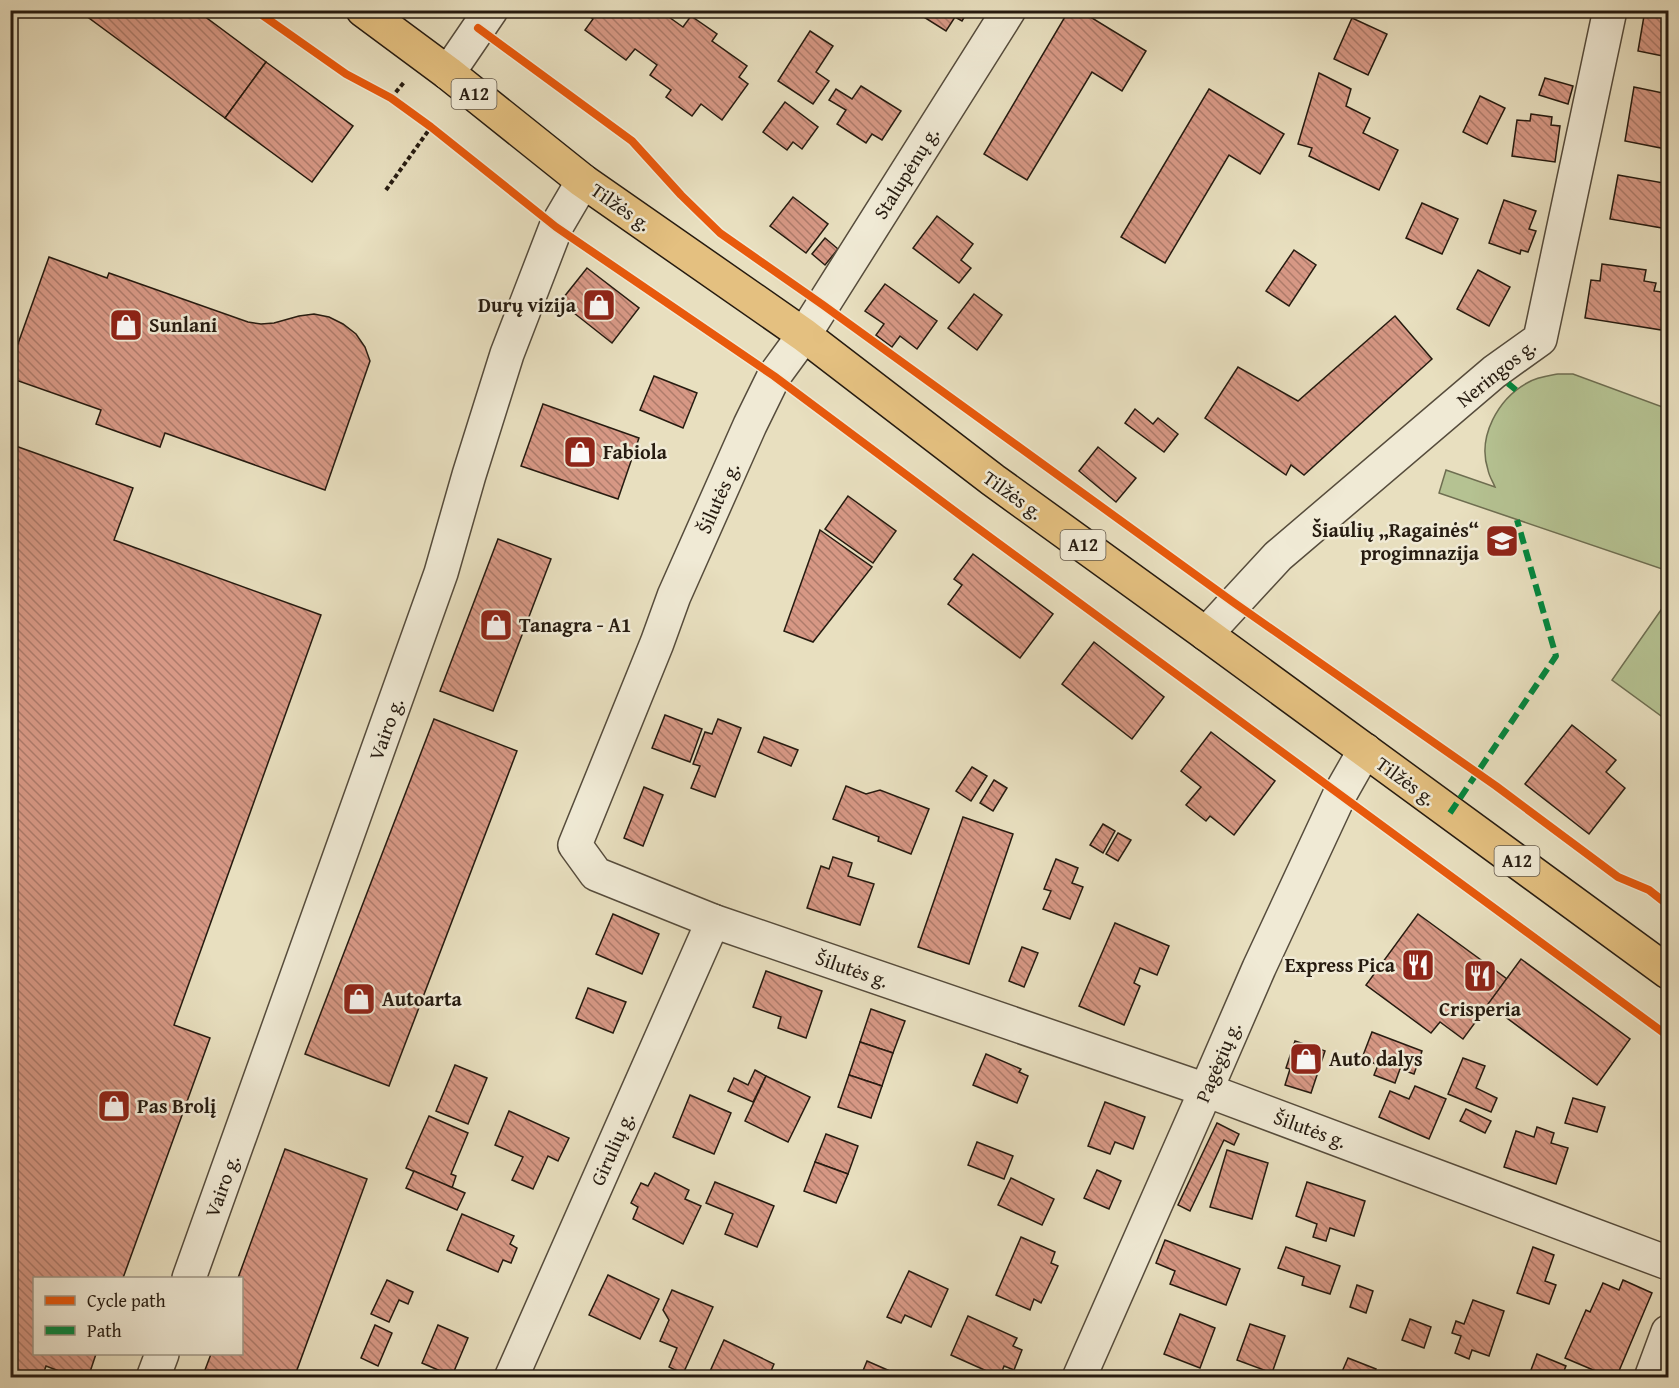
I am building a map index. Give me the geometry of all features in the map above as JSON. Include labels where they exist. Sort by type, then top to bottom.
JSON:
[{"type":"highway","name":"Tilžės g.","points":[[363,10],[448,72],[583,181],[804,335],[993,480],[1668,972]]},
{"type":"street","points":[[448,72],[491,10]]},
{"type":"street","name":"Stalupėnų g.","points":[[804,335],[1009,10]]},
{"type":"street","name":"Neringos g.","points":[[1206,634],[1278,556],[1494,372],[1540,339],[1610,10]]},
{"type":"street","name":"Vairo g.","points":[[189,1277],[441,573],[507,354],[556,227],[583,181]]},
{"type":"street","name":"Šilutės g.","points":[[804,335],[774,376],[674,596],[575,845],[596,874],[713,921],[1206,1090],[1668,1263]]},
{"type":"street","name":"Pagėgių g.","points":[[1079,1377],[1259,968],[1330,814],[1365,750]]},
{"type":"street","name":"Girulių g.","points":[[511,1377],[713,921]]},
{"type":"street","points":[[1651,1377],[1668,1332]]},
{"type":"street","points":[[153,1377],[161,1355]]},
{"type":"path","points":[[386,190],[431,128]]},
{"type":"green space","points":[[1558,374],[1573,374],[1668,409],[1668,571],[1439,493],[1446,470],[1495,487],[1485,457],[1485,445],[1492,420],[1507,399],[1527,383]]},
{"type":"green space","points":[[1668,600],[1668,721],[1612,680]]},
{"type":"building","points":[[78,10],[196,10],[266,62],[225,118]]},
{"type":"building","points":[[659,10],[683,27],[691,16],[717,34],[712,41],[747,66],[739,77],[748,84],[722,120],[701,104],[692,116],[666,97],[671,90],[650,75],[657,65],[635,49],[626,60],[585,30],[593,19],[581,11]]},
{"type":"building","points":[[922,10],[968,11],[962,21],[955,17],[946,31],[919,14]]},
{"type":"building","points":[[1069,10],[1079,10],[1146,51],[1122,91],[1092,72],[1027,180],[984,154]]},
{"type":"building","points":[[1645,10],[1668,13],[1668,57],[1638,51]]},
{"type":"building","points":[[1352,18],[1387,34],[1368,75],[1334,59]]},
{"type":"building","points":[[810,31],[833,46],[816,72],[829,81],[813,104],[778,81]]},
{"type":"building","points":[[266,62],[353,126],[312,182],[225,118]]},
{"type":"building","points":[[1319,73],[1351,89],[1346,106],[1370,118],[1363,133],[1398,150],[1379,190],[1309,156],[1312,148],[1298,144]]},
{"type":"building","points":[[1545,78],[1573,86],[1568,104],[1539,95]]},
{"type":"building","points":[[861,86],[901,111],[882,140],[872,134],[866,143],[837,124],[846,110],[829,100],[836,89],[852,99]]},
{"type":"building","points":[[1634,87],[1668,94],[1666,149],[1625,141]]},
{"type":"building","points":[[1209,89],[1284,134],[1260,174],[1229,155],[1165,263],[1121,237]]},
{"type":"building","points":[[1480,96],[1505,108],[1487,144],[1463,132]]},
{"type":"building","points":[[785,102],[818,127],[802,149],[793,142],[787,150],[763,132]]},
{"type":"building","points":[[1531,114],[1552,117],[1551,125],[1560,126],[1555,162],[1512,156],[1517,120],[1530,121]]},
{"type":"building","points":[[1618,175],[1664,183],[1662,199],[1668,200],[1668,229],[1610,219]]},
{"type":"building","points":[[793,197],[828,224],[806,253],[770,226]]},
{"type":"building","points":[[1504,200],[1536,211],[1529,229],[1536,231],[1528,252],[1521,250],[1520,254],[1489,243]]},
{"type":"building","points":[[1422,203],[1458,219],[1442,254],[1406,238]]},
{"type":"building","points":[[937,216],[973,244],[961,260],[971,268],[959,283],[913,248]]},
{"type":"building","points":[[825,238],[838,249],[825,265],[812,254]]},
{"type":"building","points":[[1294,250],[1316,265],[1289,306],[1266,291]]},
{"type":"building","points":[[49,257],[107,278],[109,273],[248,322],[274,323],[314,314],[329,317],[356,334],[365,347],[370,361],[325,490],[165,433],[160,447],[96,424],[101,410],[10,378],[10,366]]},
{"type":"building","points":[[1602,264],[1646,270],[1644,281],[1656,283],[1654,291],[1668,293],[1668,331],[1585,318],[1591,280],[1600,281]]},
{"type":"building","name":"Durų vizija","points":[[587,268],[639,308],[612,343],[560,302]]},
{"type":"building","points":[[1478,270],[1510,287],[1489,326],[1457,309]]},
{"type":"building","points":[[885,284],[937,321],[917,349],[900,336],[892,347],[876,335],[884,324],[865,311]]},
{"type":"building","points":[[974,294],[1002,315],[977,350],[948,328]]},
{"type":"building","points":[[1395,316],[1432,359],[1304,475],[1291,465],[1286,475],[1205,418],[1238,367],[1298,401]]},
{"type":"building","points":[[654,376],[697,393],[683,428],[640,410]]},
{"type":"building","name":"Fabiola","points":[[543,404],[639,438],[618,499],[521,466]]},
{"type":"building","points":[[1135,409],[1153,424],[1158,418],[1178,434],[1164,452],[1125,423]]},
{"type":"building","points":[[10,444],[133,488],[114,540],[321,615],[174,1025],[210,1038],[123,1277],[33,1277],[33,1355],[96,1355],[88,1378],[77,1378],[46,1366],[42,1378],[10,1378]]},
{"type":"building","points":[[1098,447],[1136,478],[1116,502],[1079,471]]},
{"type":"building","points":[[848,496],[896,531],[873,563],[825,529]]},
{"type":"building","points":[[820,530],[872,567],[813,642],[784,631]]},
{"type":"building","name":"Tanagra - A1","points":[[498,539],[551,559],[493,711],[440,691]]},
{"type":"building","points":[[973,554],[1053,614],[1020,658],[948,604],[962,585],[954,579]]},
{"type":"building","points":[[1094,642],[1164,697],[1132,739],[1062,684]]},
{"type":"building","points":[[665,715],[702,729],[690,762],[652,748]]},
{"type":"building","points":[[434,719],[517,751],[389,1086],[305,1054]]},
{"type":"building","points":[[718,719],[741,728],[715,797],[691,788],[700,766],[693,764],[705,732],[712,734]]},
{"type":"building","points":[[1572,725],[1616,760],[1606,772],[1625,788],[1589,834],[1525,784]]},
{"type":"building","points":[[1211,732],[1275,781],[1234,835],[1210,816],[1206,821],[1186,805],[1201,787],[1181,771]]},
{"type":"building","points":[[764,737],[798,750],[791,766],[758,752]]},
{"type":"building","points":[[972,767],[987,776],[971,801],[956,791]]},
{"type":"building","points":[[994,780],[1007,788],[993,811],[980,803]]},
{"type":"building","points":[[846,786],[866,794],[880,790],[929,809],[911,854],[878,841],[879,837],[833,819]]},
{"type":"building","points":[[644,787],[663,795],[643,846],[624,838]]},
{"type":"building","points":[[963,817],[1013,834],[969,964],[918,947]]},
{"type":"building","points":[[1103,824],[1115,831],[1103,853],[1090,845]]},
{"type":"building","points":[[1118,833],[1131,840],[1118,861],[1106,854]]},
{"type":"building","points":[[833,857],[852,863],[848,876],[874,884],[860,925],[807,908],[821,866],[829,869]]},
{"type":"building","points":[[1056,859],[1078,868],[1072,883],[1083,887],[1070,919],[1043,909],[1051,891],[1044,889]]},
{"type":"building","points":[[613,914],[659,934],[642,974],[596,954]]},
{"type":"building","points":[[1418,914],[1507,979],[1463,1039],[1440,1022],[1431,1033],[1366,985]]},
{"type":"building","points":[[1115,923],[1169,946],[1157,975],[1140,968],[1134,983],[1140,986],[1124,1025],[1079,1006]]},
{"type":"building","points":[[1022,947],[1038,953],[1024,987],[1009,981]]},
{"type":"building","points":[[1521,959],[1630,1039],[1597,1085],[1488,1004]]},
{"type":"building","points":[[766,971],[822,991],[806,1038],[778,1028],[781,1017],[753,1007]]},
{"type":"building","points":[[588,988],[626,1002],[613,1033],[576,1018]]},
{"type":"building","points":[[871,1009],[905,1021],[893,1053],[860,1042]]},
{"type":"building","points":[[1372,1032],[1422,1051],[1414,1074],[1400,1069],[1395,1083],[1374,1075],[1378,1065],[1362,1058]]},
{"type":"building","name":"Auto dalys","points":[[1295,1041],[1325,1051],[1311,1093],[1285,1085],[1290,1069],[1286,1068]]},
{"type":"building","points":[[860,1042],[893,1053],[882,1086],[849,1075]]},
{"type":"building","points":[[986,1054],[1021,1069],[1019,1072],[1028,1076],[1017,1103],[973,1085]]},
{"type":"building","points":[[1463,1058],[1485,1066],[1476,1088],[1497,1098],[1491,1112],[1448,1094]]},
{"type":"building","points":[[455,1065],[487,1078],[468,1124],[436,1111]]},
{"type":"building","points":[[755,1070],[766,1076],[753,1102],[728,1091],[734,1078],[748,1085]]},
{"type":"building","points":[[849,1075],[882,1086],[871,1118],[838,1107]]},
{"type":"building","points":[[766,1076],[810,1097],[788,1142],[745,1121]]},
{"type":"building","points":[[1415,1086],[1446,1099],[1429,1139],[1379,1117],[1390,1091],[1409,1099]]},
{"type":"building","points":[[690,1095],[731,1113],[714,1154],[673,1137]]},
{"type":"building","points":[[1573,1098],[1605,1107],[1597,1132],[1565,1123]]},
{"type":"building","points":[[1105,1102],[1145,1117],[1133,1149],[1115,1142],[1110,1154],[1088,1146]]},
{"type":"building","points":[[1466,1109],[1491,1121],[1485,1133],[1460,1121]]},
{"type":"building","points":[[509,1111],[569,1138],[558,1161],[548,1156],[533,1189],[512,1180],[523,1157],[495,1145]]},
{"type":"building","points":[[429,1116],[468,1133],[451,1174],[456,1176],[452,1188],[406,1168]]},
{"type":"building","points":[[1217,1123],[1239,1134],[1234,1145],[1224,1140],[1190,1211],[1178,1205]]},
{"type":"building","points":[[1537,1127],[1554,1133],[1551,1143],[1568,1148],[1556,1184],[1504,1167],[1516,1131],[1534,1137]]},
{"type":"building","points":[[826,1134],[858,1146],[848,1174],[815,1162]]},
{"type":"building","points":[[977,1142],[1013,1156],[1004,1179],[968,1165]]},
{"type":"building","points":[[285,1149],[367,1179],[294,1378],[202,1378],[211,1355],[243,1355],[243,1277],[238,1277]]},
{"type":"building","points":[[1227,1150],[1268,1163],[1252,1219],[1210,1207]]},
{"type":"building","points":[[815,1162],[848,1174],[836,1203],[804,1191]]},
{"type":"building","points":[[1097,1170],[1121,1181],[1109,1209],[1084,1198]]},
{"type":"building","points":[[414,1171],[465,1193],[457,1210],[406,1188]]},
{"type":"building","points":[[655,1173],[689,1190],[685,1199],[701,1206],[683,1244],[633,1219],[638,1207],[631,1203],[641,1183],[648,1186]]},
{"type":"building","points":[[1011,1178],[1054,1199],[1042,1225],[998,1205]]},
{"type":"building","points":[[715,1182],[774,1206],[757,1247],[725,1234],[733,1214],[706,1203]]},
{"type":"building","points":[[1307,1182],[1365,1201],[1354,1236],[1330,1228],[1326,1241],[1313,1237],[1317,1224],[1296,1216]]},
{"type":"building","points":[[462,1214],[514,1236],[510,1244],[517,1248],[511,1263],[503,1260],[498,1272],[447,1250]]},
{"type":"building","points":[[1021,1237],[1055,1252],[1051,1263],[1058,1266],[1041,1303],[1034,1299],[1030,1310],[996,1295]]},
{"type":"building","points":[[1165,1240],[1240,1269],[1226,1305],[1170,1284],[1175,1271],[1156,1263]]},
{"type":"building","points":[[1286,1247],[1340,1266],[1330,1294],[1302,1285],[1304,1277],[1278,1268]]},
{"type":"building","points":[[1533,1247],[1554,1255],[1545,1281],[1556,1285],[1549,1304],[1517,1293]]},
{"type":"building","points":[[909,1271],[948,1289],[931,1327],[905,1315],[901,1323],[887,1317]]},
{"type":"building","points":[[608,1275],[659,1299],[640,1339],[589,1315]]},
{"type":"building","points":[[387,1280],[413,1292],[408,1304],[399,1300],[389,1322],[371,1314]]},
{"type":"building","points":[[1623,1280],[1652,1293],[1616,1378],[1612,1378],[1565,1358],[1586,1310],[1590,1312],[1603,1283],[1619,1290]]},
{"type":"building","points":[[1357,1285],[1373,1291],[1366,1313],[1350,1307]]},
{"type":"building","points":[[672,1290],[713,1307],[683,1374],[669,1367],[677,1348],[660,1341],[669,1320],[663,1310]]},
{"type":"building","points":[[1473,1300],[1504,1311],[1489,1356],[1472,1350],[1469,1359],[1455,1353],[1461,1336],[1452,1333],[1456,1321],[1464,1324]]},
{"type":"building","points":[[1180,1314],[1215,1328],[1200,1368],[1164,1354]]},
{"type":"building","points":[[968,1316],[1017,1338],[1013,1346],[1022,1350],[1014,1370],[1004,1366],[1000,1377],[951,1355]]},
{"type":"building","points":[[1410,1319],[1431,1327],[1424,1348],[1402,1340]]},
{"type":"building","points":[[1250,1324],[1285,1336],[1272,1373],[1237,1360]]},
{"type":"building","points":[[375,1325],[392,1333],[378,1366],[361,1358]]},
{"type":"building","points":[[438,1325],[468,1338],[452,1376],[422,1363]]},
{"type":"building","points":[[724,1340],[774,1364],[768,1378],[707,1378]]},
{"type":"building","points":[[1537,1354],[1566,1366],[1561,1378],[1528,1378]]},
{"type":"building","points":[[1348,1358],[1376,1369],[1372,1378],[1350,1378],[1341,1374]]},
{"type":"building","points":[[867,1361],[906,1378],[860,1378]]},
{"type":"marked path","points":[[1494,372],[1516,390]]},
{"type":"marked path","points":[[1450,813],[1556,656],[1517,520]]},
{"type":"cycle path","points":[[255,10],[346,74],[391,98],[556,227],[774,376],[1668,1036]]},
{"type":"cycle path","points":[[478,28],[632,141],[681,195],[720,233],[1233,602],[1496,786],[1618,877],[1649,890],[1668,905]]},
{"type":"place","name":"Durų vizija","points":[[599,305]]},
{"type":"place","name":"Sunlani","points":[[126,325]]},
{"type":"place","name":"Fabiola","points":[[580,452]]},
{"type":"place","name":"Šiaulių „Ragainės“ progimnazija","points":[[1502,541]]},
{"type":"place","name":"Tanagra - A1","points":[[496,625]]},
{"type":"place","name":"Express Pica","points":[[1418,965]]},
{"type":"place","name":"Crisperia","points":[[1480,976]]},
{"type":"place","name":"Autoarta","points":[[359,999]]},
{"type":"place","name":"Auto dalys","points":[[1306,1059]]},
{"type":"place","name":"Pas Brolį","points":[[114,1106]]}]
